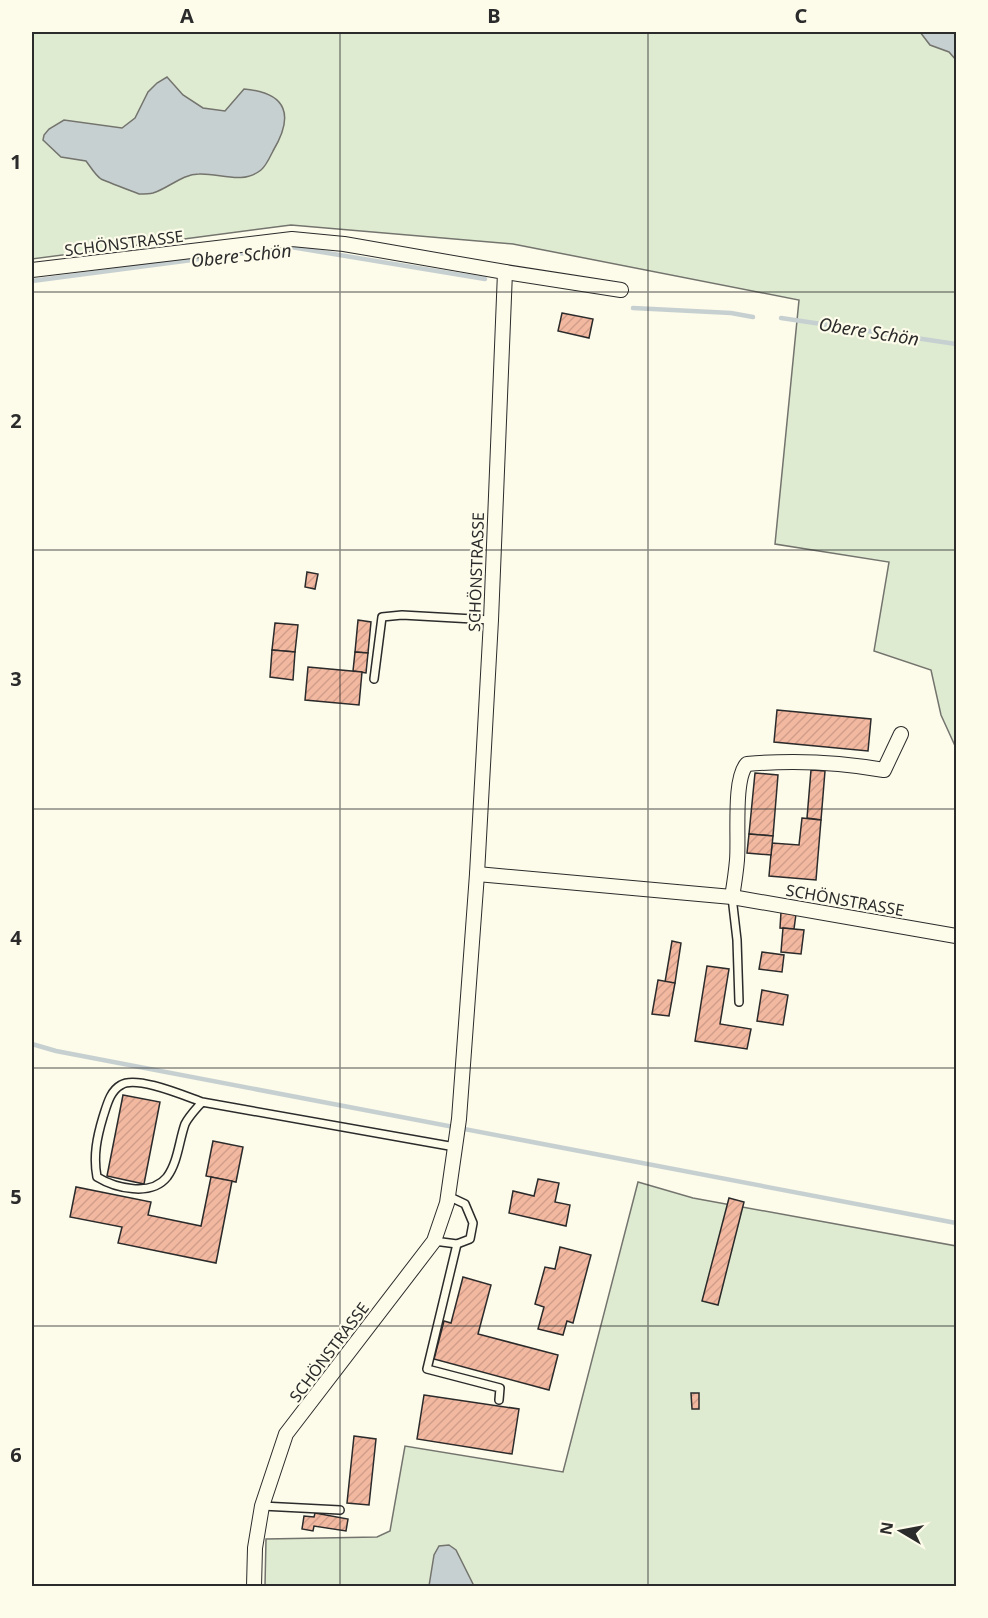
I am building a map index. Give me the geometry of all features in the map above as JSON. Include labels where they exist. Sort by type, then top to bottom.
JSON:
[{"type":"street","name":"SCHÖNSTRASSE","points":[[32,270],[292,239],[344,244],[621,290]]},
{"type":"street","name":"SCHÖNSTRASSE","points":[[254,1587],[255,1548],[262,1506],[286,1434],[434,1241],[448,1196],[459,1119],[477,874],[491,620],[505,272]]},
{"type":"street","points":[[732,897],[737,860],[739,789],[742,769],[747,764],[784,760],[857,765],[884,770],[901,734]]},
{"type":"street","name":"SCHÖNSTRASSE","points":[[477,874],[732,897],[957,936]]},
{"type":"lane","points":[[374,679],[382,617],[402,615],[491,620]]},
{"type":"lane","points":[[732,897],[737,940],[739,1002]]},
{"type":"lane","points":[[202,1102],[186,1122],[175,1159],[166,1178],[152,1187],[133,1188],[107,1183],[97,1177],[95,1163],[97,1137],[108,1101],[114,1090],[123,1083],[136,1082],[202,1102],[455,1142]]},
{"type":"lane","points":[[434,1241],[457,1244],[470,1239],[473,1223],[465,1204],[448,1196]]},
{"type":"lane","points":[[457,1244],[427,1369],[500,1388],[499,1400]]},
{"type":"lane","points":[[262,1506],[340,1510]]},
{"type":"green space","points":[[32,32],[956,32],[956,748],[941,715],[931,670],[874,651],[889,562],[775,544],[799,300],[513,244],[291,225],[32,259]]},
{"type":"green space","points":[[638,1182],[693,1198],[956,1246],[956,1586],[265,1586],[266,1539],[377,1537],[390,1531],[405,1446],[563,1472]]},
{"type":"shaded area","points":[[920,32],[956,32],[956,60],[949,52],[930,45]]},
{"type":"shaded area","points":[[167,77],[183,95],[203,108],[225,111],[244,89],[259,91],[278,101],[283,108],[284,127],[263,168],[254,174],[239,178],[207,174],[193,175],[153,193],[139,194],[101,179],[86,161],[61,157],[43,140],[49,129],[64,120],[122,128],[135,118],[148,92]]},
{"type":"shaded area","points":[[449,1545],[456,1550],[474,1586],[429,1586],[434,1555],[439,1546]]},
{"type":"building","points":[[562,313],[593,319],[589,338],[558,331]]},
{"type":"building","points":[[307,572],[318,574],[315,589],[305,587]]},
{"type":"building","points":[[358,620],[371,622],[368,653],[355,652]]},
{"type":"building","points":[[275,623],[298,625],[295,652],[272,650]]},
{"type":"building","points":[[272,650],[295,652],[293,680],[270,677]]},
{"type":"building","points":[[355,652],[368,653],[366,673],[353,671]]},
{"type":"building","points":[[308,667],[362,672],[359,705],[305,700]]},
{"type":"building","points":[[777,710],[871,719],[868,751],[774,742]]},
{"type":"building","points":[[811,770],[825,771],[821,820],[807,818]]},
{"type":"building","points":[[755,773],[778,775],[773,836],[749,834]]},
{"type":"building","points":[[802,818],[821,820],[816,880],[769,876],[772,843],[799,845]]},
{"type":"building","points":[[749,834],[773,836],[771,855],[747,853]]},
{"type":"building","points":[[781,912],[796,914],[794,929],[780,928]]},
{"type":"building","points":[[783,928],[804,930],[801,954],[781,952]]},
{"type":"building","points":[[672,941],[681,943],[675,983],[665,982]]},
{"type":"building","points":[[762,952],[784,955],[782,972],[759,969]]},
{"type":"building","points":[[707,966],[729,969],[720,1024],[751,1029],[747,1049],[695,1041]]},
{"type":"building","points":[[658,980],[675,983],[669,1016],[652,1014]]},
{"type":"building","points":[[762,990],[788,995],[783,1025],[757,1021]]},
{"type":"building","points":[[123,1095],[160,1102],[144,1184],[107,1176]]},
{"type":"building","points":[[213,1141],[243,1147],[236,1182],[206,1176]]},
{"type":"building","points":[[211,1177],[232,1181],[216,1263],[118,1243],[122,1227],[70,1217],[76,1187],[151,1202],[148,1215],[201,1226]]},
{"type":"building","points":[[538,1179],[559,1183],[555,1202],[570,1205],[566,1226],[509,1213],[513,1191],[534,1196]]},
{"type":"building","points":[[729,1198],[744,1202],[718,1305],[702,1301]]},
{"type":"building","points":[[560,1247],[591,1255],[573,1323],[567,1321],[563,1335],[538,1329],[544,1307],[535,1304],[545,1267],[555,1269]]},
{"type":"building","points":[[463,1277],[491,1285],[478,1334],[558,1355],[549,1390],[434,1359],[444,1321],[451,1323]]},
{"type":"building","points":[[691,1393],[699,1393],[699,1409],[692,1409]]},
{"type":"building","points":[[424,1395],[519,1409],[512,1454],[417,1439]]},
{"type":"building","points":[[354,1436],[376,1439],[369,1505],[347,1503]]},
{"type":"building","points":[[315,1513],[348,1519],[346,1531],[314,1526],[313,1531],[302,1529],[304,1516],[314,1517]]},
{"type":"waterway","name":"Obere Schön","points":[[32,281],[291,247],[485,279]]},
{"type":"waterway","name":"Obere Schön","points":[[633,308],[731,313],[753,317]]},
{"type":"waterway","name":"Obere Schön","points":[[781,318],[956,344]]},
{"type":"waterway","points":[[32,1044],[56,1051],[956,1223]]}]
